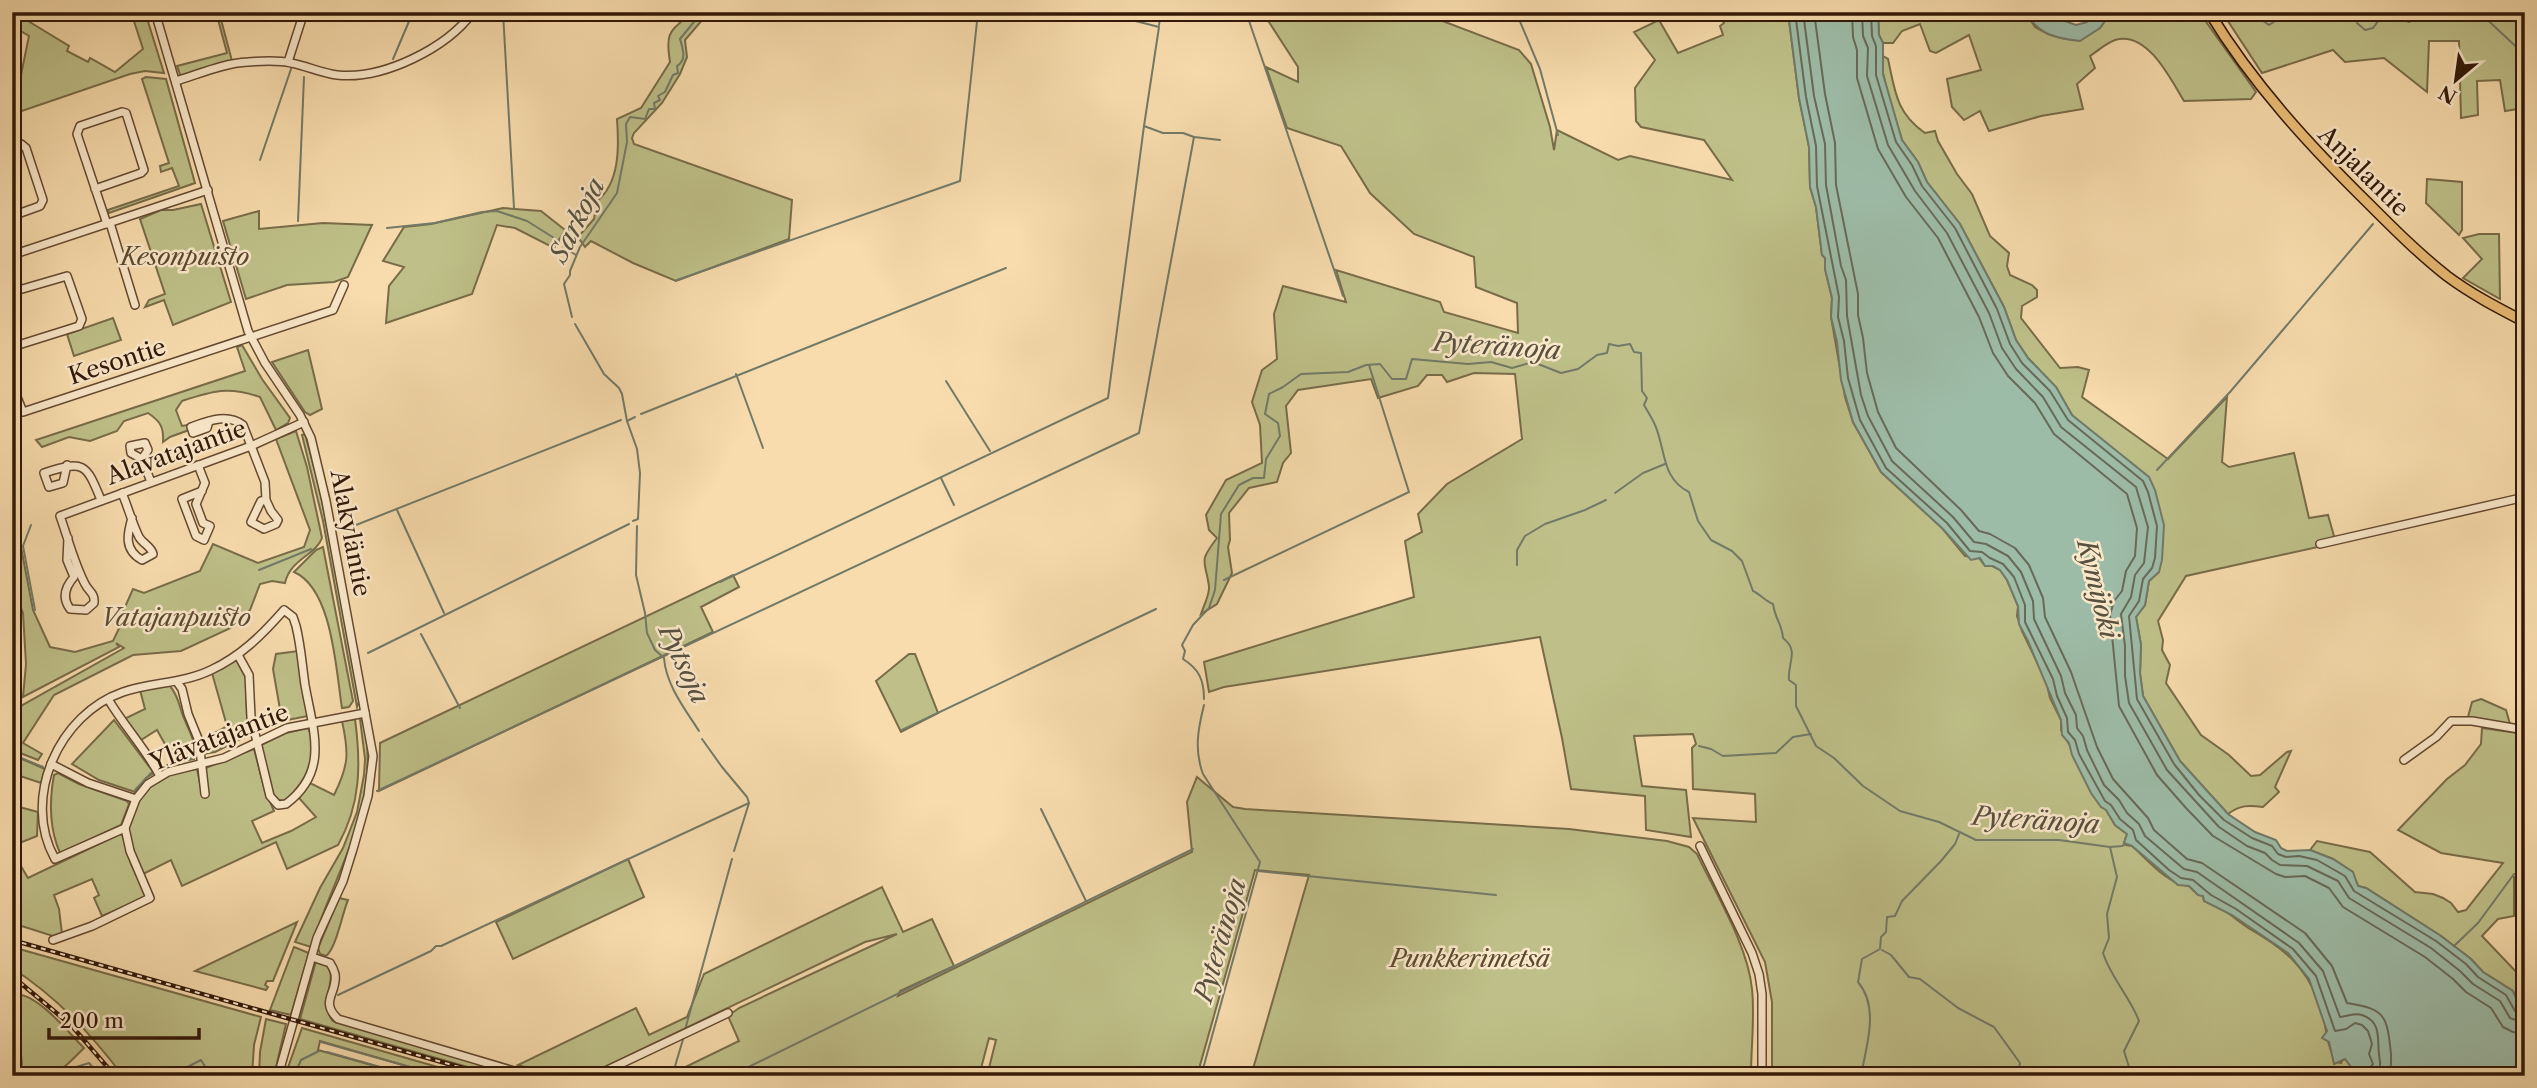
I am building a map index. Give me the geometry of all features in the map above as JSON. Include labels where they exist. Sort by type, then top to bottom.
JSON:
[{"type":"main road","name":"Anjalantie","points":[[2209,12],[2240,59],[2286,117],[2353,189],[2448,276],[2525,322]]},
{"type":"street","name":"Alakyläntie","points":[[155,12],[251,338],[304,422],[311,438],[373,756],[368,796],[346,871],[321,928],[278,1076]]},
{"type":"street","points":[[288,62],[304,12]]},
{"type":"street","points":[[176,82],[246,62],[288,62],[337,75],[377,71],[440,44],[460,29],[474,12]]},
{"type":"street","points":[[95,189],[144,170],[126,113],[80,125],[77,130],[95,189],[135,305]]},
{"type":"street","points":[[12,148],[22,144],[26,148],[43,200],[40,206],[12,216]]},
{"type":"street","points":[[12,255],[208,190]]},
{"type":"street","points":[[12,292],[67,276],[82,319],[79,326],[12,347]]},
{"type":"street","points":[[251,338],[333,310],[344,285]]},
{"type":"street","name":"Kesontie","points":[[12,385],[23,412],[251,338]]},
{"type":"street","points":[[209,421],[237,421],[243,425],[265,482],[266,500]]},
{"type":"street","name":"Alavatajantie","points":[[78,576],[60,516],[251,446],[304,422]]},
{"type":"street","points":[[142,459],[150,482]]},
{"type":"street","points":[[198,465],[205,483],[202,491],[196,504],[203,523],[210,526],[204,540],[196,536],[182,499],[202,491]]},
{"type":"street","points":[[68,466],[84,468],[90,472],[101,500]]},
{"type":"street","points":[[122,493],[132,518],[140,540],[152,549],[153,554],[142,560],[134,555],[127,538],[132,518]]},
{"type":"street","points":[[2320,544],[2525,497]]},
{"type":"street","points":[[78,576],[94,598],[94,603],[86,610],[74,611],[68,607],[65,592],[78,576]]},
{"type":"street","points":[[53,940],[92,926],[150,898],[130,851],[124,828],[55,859],[48,847],[43,799],[58,747],[88,712],[108,699],[134,689],[177,682],[207,672],[238,655],[263,635],[284,610],[291,614],[295,621],[316,747],[314,765],[304,786],[286,804],[278,805],[270,796],[251,717],[249,674],[238,655]]},
{"type":"street","points":[[177,682],[199,741],[205,794]]},
{"type":"street","points":[[108,699],[143,747],[160,776]]},
{"type":"street","name":"Ylävatajantie","points":[[124,828],[136,799],[148,784],[160,776],[224,758],[287,728],[365,713]]},
{"type":"street","points":[[2404,760],[2436,737],[2451,721],[2472,721],[2525,730]]},
{"type":"street","points":[[51,764],[88,783],[136,799]]},
{"type":"street","points":[[1700,846],[1752,953],[1759,974],[1762,994],[1762,1076]]},
{"type":"street","points":[[312,957],[330,963],[335,979],[330,995],[330,1008],[338,1019],[531,1076]]},
{"type":"street","points":[[595,1076],[728,1013]]},
{"type":"green space","points":[[131,12],[145,12],[164,73],[145,71],[130,74],[13,114],[29,36],[12,26],[12,15],[21,20],[23,18],[69,46],[67,51],[88,62],[90,58],[115,72],[143,49]]},
{"type":"green space","points":[[216,12],[219,12],[232,61],[181,77],[177,66],[227,53]]},
{"type":"green space","points":[[692,12],[709,12],[685,40],[687,57],[680,74],[662,103],[634,133],[634,144],[792,200],[789,239],[676,281],[591,241],[585,247],[578,237],[594,219],[597,201],[605,193],[614,174],[618,152],[617,119],[641,108],[670,62],[668,44],[671,33]]},
{"type":"green space","points":[[1273,12],[1419,12],[1519,50],[1531,64],[1554,150],[1557,130],[1618,160],[1630,156],[1732,180],[1704,140],[1641,127],[1636,121],[1635,88],[1655,60],[1634,32],[1659,20],[1678,53],[1723,35],[1720,26],[1724,23],[1718,12],[1788,12],[1799,98],[1809,147],[1810,187],[1832,298],[1831,317],[1845,397],[1853,422],[1881,472],[1942,528],[1965,556],[1979,558],[1985,566],[2000,570],[2007,580],[2018,606],[2017,616],[2022,631],[2061,720],[2061,730],[2115,825],[2127,834],[2124,843],[2132,846],[2173,881],[2189,886],[2203,896],[2204,901],[2223,909],[2292,959],[2307,977],[2319,1002],[2333,1056],[2337,1062],[2348,1060],[2358,1076],[1772,1076],[1772,1002],[1765,962],[1693,818],[1756,822],[1755,794],[1693,789],[1692,748],[1696,744],[1693,734],[1634,736],[1642,786],[1686,790],[1691,837],[1646,830],[1645,796],[1571,789],[1540,637],[1224,687],[1209,692],[1204,662],[1414,597],[1405,541],[1422,532],[1418,514],[1447,484],[1522,439],[1515,374],[1474,373],[1447,382],[1442,375],[1427,375],[1418,386],[1378,398],[1371,379],[1298,390],[1286,406],[1291,453],[1283,463],[1277,482],[1249,488],[1229,513],[1228,547],[1232,573],[1217,604],[1201,614],[1209,589],[1204,561],[1217,538],[1209,530],[1206,515],[1226,480],[1262,463],[1260,425],[1252,402],[1262,370],[1277,359],[1274,314],[1283,286],[1346,302],[1336,270],[1440,302],[1444,312],[1518,333],[1517,303],[1476,287],[1474,257],[1414,234],[1370,193],[1341,146],[1287,128],[1266,67],[1298,82],[1298,67],[1267,19]]},
{"type":"green space","points":[[1878,12],[2025,12],[2035,27],[2065,39],[2100,28],[2111,12],[2146,17],[2157,12],[2199,12],[2256,92],[2251,99],[2184,101],[2166,71],[2149,51],[2130,39],[2119,39],[2090,56],[2095,68],[2077,84],[2083,109],[2041,116],[1989,131],[1980,111],[1964,120],[1952,107],[1947,79],[1981,70],[1969,35],[1936,53],[1930,51],[1920,24],[1902,31],[1893,43],[1883,43],[1879,35]]},
{"type":"green space","points":[[2222,12],[2525,12],[2525,108],[2505,111],[2500,80],[2477,81],[2478,115],[2461,118],[2459,41],[2429,41],[2427,92],[2384,58],[2345,62],[2333,50],[2262,73]]},
{"type":"green space","points":[[1883,56],[1888,59],[1902,109],[1925,133],[1935,131],[1957,174],[1972,194],[1990,236],[2009,253],[2007,266],[2010,275],[2037,290],[2037,297],[2022,306],[2021,318],[2060,368],[2078,367],[2089,370],[2082,397],[2168,459],[2227,397],[2222,462],[2229,467],[2294,453],[2309,518],[2328,515],[2336,543],[2186,576],[2158,621],[2163,640],[2162,650],[2170,665],[2166,683],[2201,735],[2229,755],[2251,776],[2260,775],[2291,751],[2275,787],[2279,792],[2263,807],[2244,806],[2228,814],[2180,761],[2143,696],[2140,674],[2141,645],[2136,617],[2145,605],[2149,581],[2159,572],[2089,431],[2072,415],[2056,387],[2028,358],[2016,340],[2004,307],[1960,224],[1927,182],[1918,162],[1902,140],[1883,73]]},
{"type":"green space","points":[[142,79],[166,79],[195,183],[109,213],[108,210],[179,186],[172,168],[161,172],[160,166],[169,163]]},
{"type":"green space","points":[[2427,179],[2462,182],[2462,230],[2459,235],[2426,203]]},
{"type":"green space","name":"Kesonpuisto","points":[[201,204],[231,302],[173,325],[164,300],[145,307],[149,300],[165,294],[140,219],[161,210]]},
{"type":"green space","points":[[503,208],[541,211],[565,230],[554,248],[515,228],[497,225],[472,294],[386,323],[389,286],[404,267],[383,261],[404,227],[431,224]]},
{"type":"green space","points":[[259,211],[259,229],[323,223],[372,225],[348,277],[334,282],[287,285],[246,299],[223,221]]},
{"type":"green space","points":[[2479,234],[2499,234],[2500,299],[2463,278],[2482,259],[2463,238]]},
{"type":"green space","points":[[113,318],[121,340],[74,356],[67,334]]},
{"type":"green space","points":[[242,345],[290,418],[288,423],[276,430],[260,397],[221,391],[182,401],[176,410],[182,426],[188,425],[189,430],[163,442],[160,425],[148,413],[124,421],[117,431],[90,441],[69,437],[42,447],[36,440],[245,371],[237,347]]},
{"type":"green space","points":[[308,350],[322,409],[310,415],[305,412],[272,362]]},
{"type":"green space","name":"Vatajanpuisto","points":[[296,431],[307,467],[322,538],[314,549],[292,568],[285,583],[272,581],[260,584],[250,610],[235,626],[181,651],[133,655],[54,695],[23,743],[42,754],[38,760],[15,751],[21,706],[124,648],[116,643],[119,647],[23,697],[26,664],[23,613],[12,587],[13,554],[21,547],[33,610],[50,647],[75,652],[113,641],[133,589],[144,593],[200,571],[213,544],[258,563],[304,547],[310,530],[276,439]]},
{"type":"green space","points":[[305,434],[319,485],[360,699],[357,707],[323,521],[302,435]]},
{"type":"green space","points":[[323,547],[353,701],[349,707],[342,708],[325,613],[307,581],[294,572],[316,550]]},
{"type":"green space","points":[[733,575],[739,587],[701,607],[713,632],[379,791],[380,743]]},
{"type":"green space","points":[[12,599],[17,614],[20,646],[12,728]]},
{"type":"green space","points":[[298,651],[308,716],[282,721],[273,669],[276,654]]},
{"type":"green space","points":[[909,654],[915,654],[938,713],[901,732],[876,681]]},
{"type":"green space","points":[[237,661],[246,678],[247,716],[251,734],[215,752],[203,754],[202,740],[227,726],[212,673]]},
{"type":"green space","points":[[170,686],[192,737],[194,759],[175,762],[157,730],[141,740],[124,719],[145,709],[140,690]]},
{"type":"green space","points":[[2481,699],[2506,710],[2510,724],[2468,717],[2472,702]]},
{"type":"green space","points":[[355,719],[358,768],[355,799],[346,830],[338,845],[287,869],[276,842],[182,886],[171,860],[143,874],[130,843],[128,830],[136,804],[153,783],[169,775],[197,769],[202,793],[204,770],[254,749],[264,787],[274,811],[252,821],[262,843],[316,817],[299,798],[310,783],[334,795],[343,775],[346,759],[342,721]]},
{"type":"green space","points":[[360,719],[364,723],[368,753],[361,810],[311,947],[295,942],[320,888],[343,848],[357,812],[365,759]]},
{"type":"green space","points":[[114,720],[154,773],[146,778],[135,792],[99,780],[72,764]]},
{"type":"green space","points":[[308,728],[313,748],[309,768],[292,794],[285,801],[279,800],[273,795],[261,745],[286,733]]},
{"type":"green space","points":[[2482,728],[2525,734],[2525,877],[2514,877],[2514,916],[2498,919],[2482,936],[2522,978],[2525,977],[2525,1009],[2519,1005],[2513,991],[2483,972],[2441,936],[2366,888],[2358,886],[2352,872],[2333,859],[2310,850],[2317,841],[2370,852],[2415,892],[2443,898],[2458,912],[2466,910],[2503,863],[2441,853],[2398,830],[2447,779],[2465,765],[2481,744]]},
{"type":"green space","points":[[15,756],[45,769],[41,783],[14,774],[12,779],[12,761]]},
{"type":"green space","points":[[58,773],[79,784],[127,801],[129,804],[121,825],[60,853],[51,815],[54,775]]},
{"type":"green space","name":"Punkkerimetsä","points":[[1197,777],[1233,807],[1245,809],[1569,829],[1667,841],[1689,847],[1697,854],[1730,920],[1749,972],[1753,1010],[1751,1076],[1251,1076],[1309,875],[1255,870],[1197,1076],[987,1076],[996,1040],[989,1038],[979,1076],[676,1076],[675,1072],[739,1041],[728,1016],[739,1008],[897,934],[865,942],[586,1076],[554,1076],[518,1065],[636,1008],[649,1035],[687,1017],[704,974],[882,887],[903,932],[932,919],[954,966],[900,991],[898,996],[1192,852],[1187,802]]},
{"type":"green space","points":[[12,805],[38,812],[37,836],[12,846]]},
{"type":"green space","points":[[120,834],[146,894],[143,899],[102,916],[94,898],[99,895],[92,879],[54,895],[62,934],[56,937],[12,923],[12,851],[28,878]]},
{"type":"green space","points":[[628,859],[644,897],[513,959],[496,922]]},
{"type":"green space","points":[[339,898],[348,900],[336,939],[326,956],[320,954],[318,948]]},
{"type":"green space","points":[[297,922],[273,981],[267,981],[265,985],[268,987],[266,990],[195,971]]},
{"type":"green space","points":[[12,947],[261,1017],[254,1045],[252,1076],[123,1076],[72,1017],[44,991],[12,968]]},
{"type":"green space","points":[[294,947],[309,953],[291,1015],[270,1010]]},
{"type":"green space","points":[[316,961],[330,970],[327,1003],[333,1021],[522,1076],[499,1076],[300,1019]]},
{"type":"green space","points":[[12,989],[16,994],[25,996],[43,1007],[84,1048],[61,1070],[48,1075],[16,1076],[22,1064],[18,1029],[12,1019]]},
{"type":"green space","points":[[266,1019],[286,1024],[274,1076],[259,1076]]},
{"type":"green space","points":[[302,1028],[469,1076],[441,1076],[320,1041],[318,1050],[411,1076],[285,1076]]},
{"type":"water","name":"Kymijoki","points":[[1788,12],[1878,12],[1879,35],[1883,43],[1883,74],[1902,140],[1918,162],[1927,182],[1960,224],[2004,307],[2016,340],[2028,358],[2056,387],[2072,415],[2149,477],[2164,525],[2159,572],[2149,581],[2145,605],[2136,617],[2141,645],[2140,673],[2143,696],[2180,761],[2228,814],[2255,832],[2276,840],[2281,848],[2287,851],[2310,850],[2333,859],[2353,872],[2358,886],[2366,888],[2441,936],[2483,972],[2513,991],[2519,1005],[2525,1009],[2525,1076],[2358,1076],[2345,1059],[2334,1064],[2329,1042],[2322,1038],[2327,1031],[2309,979],[2288,953],[2232,915],[2204,901],[2203,896],[2189,886],[2178,885],[2132,846],[2124,843],[2127,834],[2115,825],[2091,793],[2069,743],[2062,735],[2061,720],[2019,624],[2018,606],[2007,580],[2000,570],[1985,566],[1980,558],[1971,560],[1942,528],[1881,472],[1853,422],[1841,380],[1831,317],[1832,298],[1810,187],[1809,147],[1799,98]]},
{"type":"water","points":[[2025,12],[2039,12],[2076,25],[2087,22],[2099,12],[2111,12],[2100,28],[2080,41],[2048,34],[2036,26]]},
{"type":"waterway","points":[[393,59],[413,12]]},
{"type":"waterway","points":[[503,12],[514,208]]},
{"type":"waterway","name":"Sarkoja","points":[[572,317],[564,284],[580,247],[617,193],[627,142],[626,124],[630,117],[645,119],[649,109],[655,109],[654,103],[660,100],[658,96],[665,92],[673,75],[678,73],[677,66],[682,61],[683,54],[680,39],[702,12]]},
{"type":"waterway","points":[[677,280],[960,181],[978,12]]},
{"type":"waterway","points":[[1100,12],[1159,27],[1144,126],[1163,133],[1183,133],[1220,140]]},
{"type":"waterway","points":[[1159,25],[1161,12]]},
{"type":"waterway","points":[[1246,12],[1343,296]]},
{"type":"waterway","points":[[1516,12],[1540,69],[1558,135]]},
{"type":"waterway","points":[[2242,12],[2253,14],[2269,25],[2289,12]]},
{"type":"waterway","points":[[2355,12],[2357,23],[2365,30],[2373,28],[2381,17],[2396,17],[2409,22],[2429,12]]},
{"type":"waterway","points":[[2479,12],[2525,55]]},
{"type":"waterway","points":[[260,160],[291,69]]},
{"type":"waterway","points":[[298,221],[304,77]]},
{"type":"waterway","points":[[720,582],[1108,398],[1144,126]]},
{"type":"waterway","points":[[377,791],[1139,433],[1194,137]]},
{"type":"waterway","points":[[387,228],[435,223],[497,211],[527,221],[559,241]]},
{"type":"waterway","points":[[2157,470],[2230,392],[2373,224]]},
{"type":"waterway","points":[[563,247],[576,255]]},
{"type":"waterway","points":[[641,414],[1006,268]]},
{"type":"waterway","name":"Pytsoja","points":[[575,324],[604,374],[622,394],[627,421],[637,449],[640,473],[638,519],[633,521]]},
{"type":"waterway","name":"Pyteränoja","points":[[1204,699],[1202,681],[1197,671],[1183,659],[1185,651],[1182,645],[1193,625],[1209,608],[1215,590],[1221,514],[1239,485],[1253,478],[1264,478],[1266,459],[1280,436],[1278,423],[1265,414],[1269,394],[1301,374],[1348,372],[1366,365],[1380,364],[1392,379],[1406,379],[1412,359],[1468,364],[1491,362],[1512,368],[1533,362],[1561,373],[1578,369],[1597,355],[1607,353],[1609,344],[1630,344],[1634,352],[1641,353],[1642,391],[1647,398],[1644,405],[1655,425],[1673,479],[1689,492],[1698,521],[1711,540],[1732,551],[1742,561],[1753,591],[1773,604],[1783,638],[1791,648],[1789,680],[1796,685],[1796,706],[1816,746],[1834,758],[1863,786],[1900,811],[1939,822],[1976,840],[2059,840],[2110,847],[2126,844]]},
{"type":"waterway","points":[[1224,580],[1409,492],[1369,365]]},
{"type":"waterway","points":[[736,374],[763,448]]},
{"type":"waterway","points":[[946,381],[990,451]]},
{"type":"waterway","points":[[627,421],[635,417]]},
{"type":"waterway","points":[[351,527],[621,420]]},
{"type":"waterway","points":[[1615,493],[1643,473],[1665,464]]},
{"type":"waterway","points":[[941,478],[954,505]]},
{"type":"waterway","points":[[1517,565],[1517,550],[1525,536],[1545,524],[1606,500]]},
{"type":"waterway","points":[[397,510],[444,613]]},
{"type":"waterway","points":[[368,653],[629,524]]},
{"type":"waterway","points":[[31,525],[23,546],[35,610]]},
{"type":"waterway","name":"Pytsoja","points":[[637,526],[636,575],[647,633],[655,650],[664,658],[672,687],[699,731]]},
{"type":"waterway","points":[[259,570],[311,549]]},
{"type":"waterway","points":[[902,730],[1156,609]]},
{"type":"waterway","points":[[421,634],[460,708]]},
{"type":"waterway","name":"Pyteränoja","points":[[1201,1076],[1260,862],[1203,774],[1198,740],[1204,705]]},
{"type":"waterway","points":[[1699,746],[1723,756],[1776,753],[1793,737],[1811,734]]},
{"type":"waterway","name":"Pytsoja","points":[[702,739],[749,803],[734,851]]},
{"type":"waterway","points":[[14,755],[43,767]]},
{"type":"waterway","points":[[160,767],[193,758]]},
{"type":"waterway","points":[[135,790],[153,771]]},
{"type":"waterway","points":[[338,995],[431,951],[436,946],[749,803]]},
{"type":"waterway","points":[[1041,809],[1086,901]]},
{"type":"waterway","points":[[1861,1076],[1870,1028],[1868,1003],[1858,982],[1862,959],[1880,949],[1881,937],[1886,932],[1887,917],[1895,916],[1902,901],[1941,861],[1955,844],[1959,834]]},
{"type":"waterway","points":[[2110,847],[2117,877],[2107,914],[2109,938],[2103,953],[2139,1021],[2124,1051],[2129,1067],[2128,1076]]},
{"type":"waterway","points":[[730,1076],[1193,849]]},
{"type":"waterway","name":"Pytsoja","points":[[685,1030],[732,859]]},
{"type":"waterway","points":[[1258,871],[1496,895]]},
{"type":"waterway","points":[[2454,946],[2478,923],[2514,874],[2525,875]]},
{"type":"waterway","points":[[1882,950],[1891,955],[1909,977],[1920,979],[1958,1008],[1994,1027],[2020,1063],[2019,1069]]},
{"type":"waterway","name":"Pytsoja","points":[[667,1076],[673,1073],[684,1036]]},
{"type":"waterway","points":[[321,1042],[442,1076]]},
{"type":"waterway","points":[[294,1076],[301,1060],[319,1051]]},
{"type":"waterway","points":[[327,1052],[412,1076]]},
{"type":"waterway","points":[[170,1076],[201,1060],[211,1076]]},
{"type":"waterway","points":[[48,1076],[89,1063],[100,1076]]},
{"type":"waterway","points":[[186,1076],[204,1067]]},
{"type":"railway","points":[[12,940],[491,1076]]},
{"type":"railway","points":[[12,976],[71,1025],[115,1076]]}]
